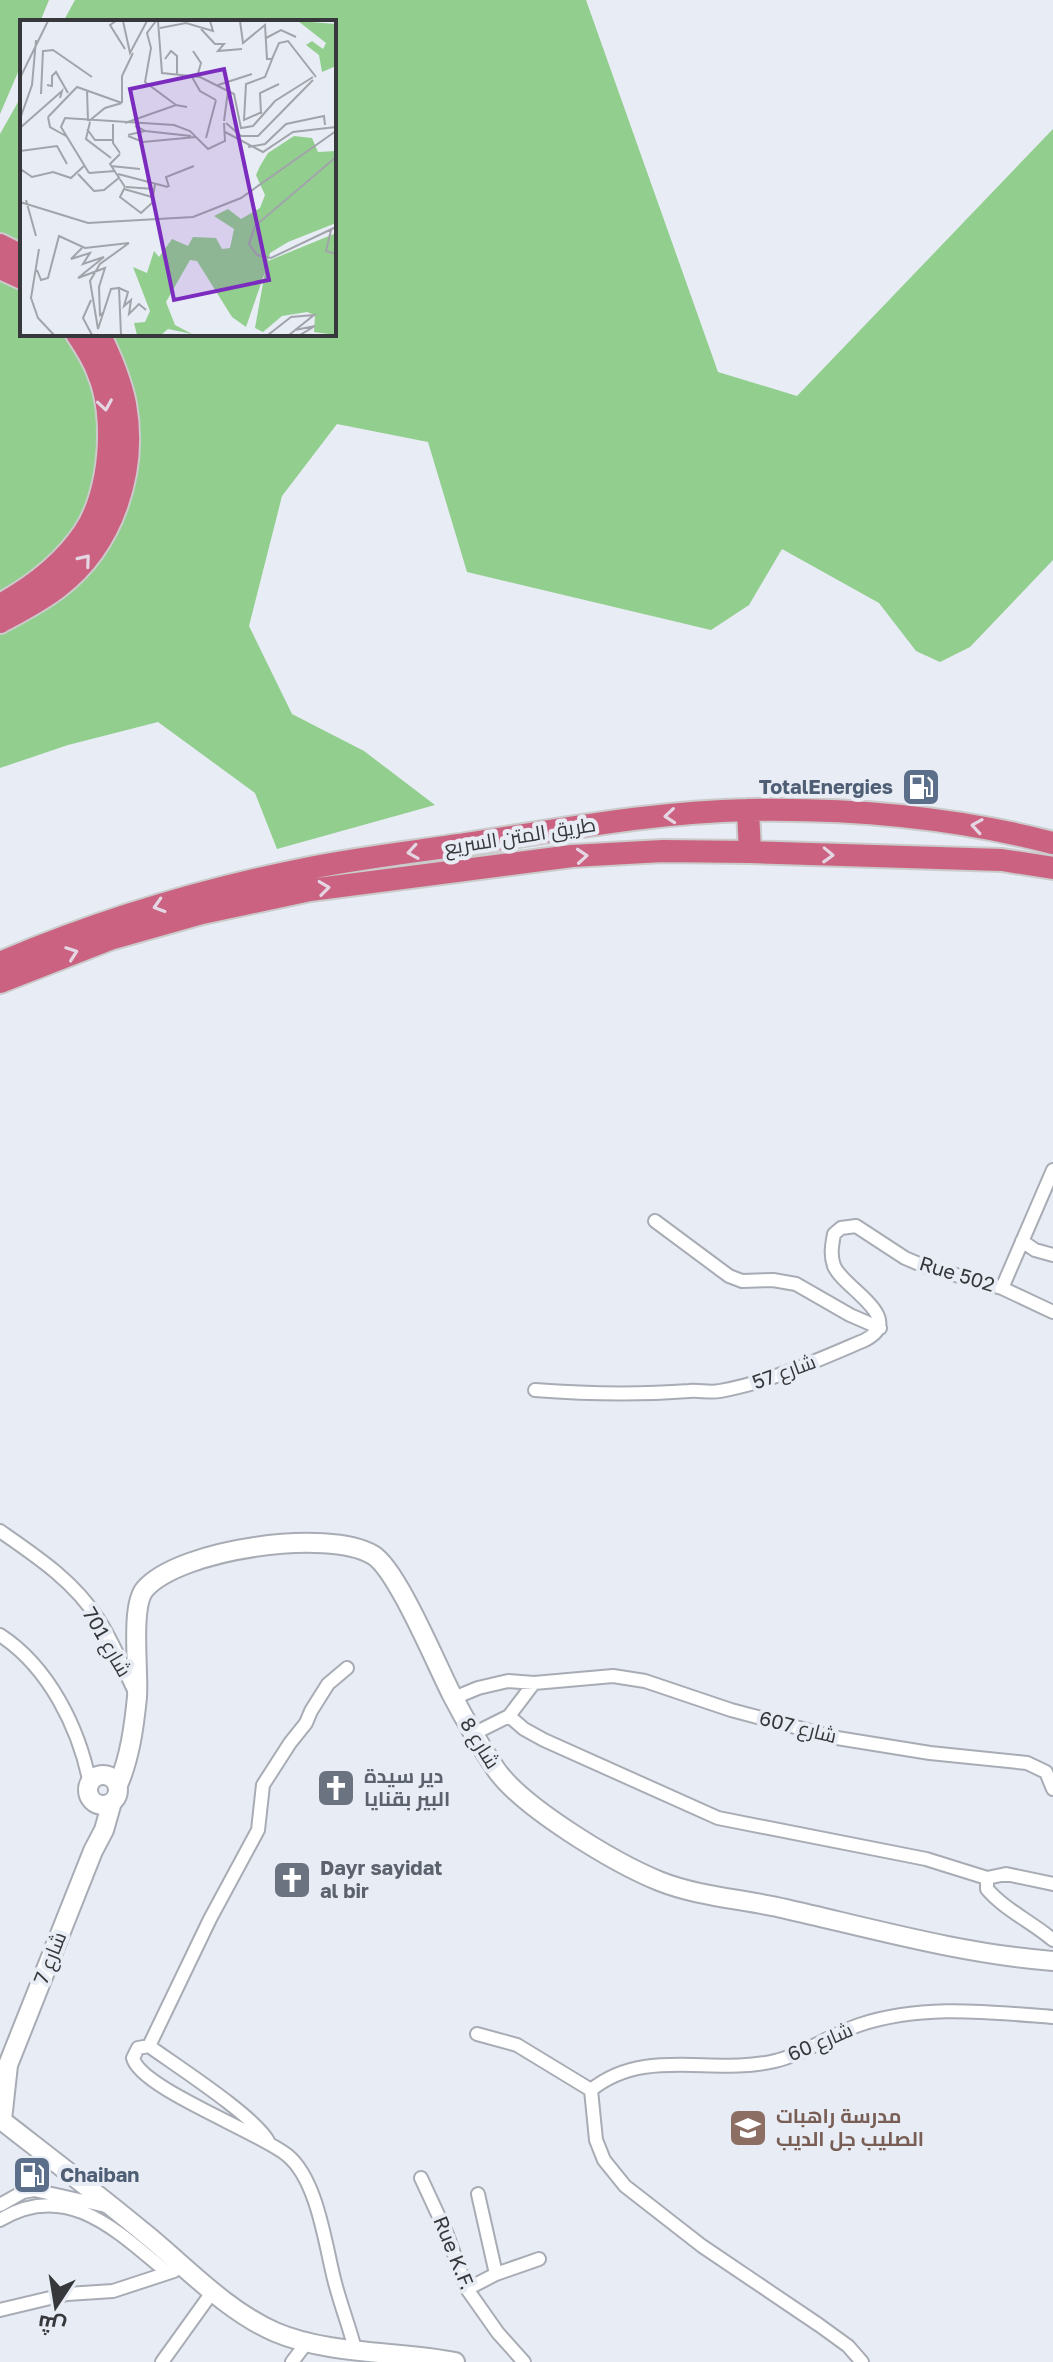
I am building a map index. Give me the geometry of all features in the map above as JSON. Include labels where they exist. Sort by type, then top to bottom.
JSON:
[{"type":"highway","points":[[0,245],[20,255]]},
{"type":"highway","points":[[0,268],[20,277]]},
{"type":"highway","points":[[0,605],[41,580],[66,556],[86,532],[97,506],[107,469],[110,440],[100,374],[78,336]]},
{"type":"highway","points":[[0,622],[60,586],[80,566],[98,544],[121,493],[127,434],[125,404],[114,366],[100,336]]},
{"type":"highway","points":[[748,810],[750,852]]},
{"type":"highway","name":"طريق المتن السريع","points":[[0,963],[57,939],[131,914],[203,893],[306,869],[666,816],[748,810],[879,813],[1003,830],[1053,843]]},
{"type":"highway","name":"طريق المتن السريع","points":[[0,982],[67,955],[202,913],[310,890],[572,856],[663,851],[750,852],[1002,860],[1053,868]]},
{"type":"street","points":[[1002,1288],[1053,1170]]},
{"type":"street","points":[[655,1221],[729,1276],[742,1281],[773,1280],[796,1284],[850,1315],[880,1328]]},
{"type":"street","name":"Rue 502","points":[[880,1328],[877,1314],[839,1276],[831,1252],[834,1234],[841,1228],[856,1226],[864,1229],[905,1258],[1002,1288],[1053,1312]]},
{"type":"street","points":[[1022,1241],[1035,1250],[1053,1255]]},
{"type":"street","name":"شارع 57","points":[[535,1390],[602,1395],[693,1390],[714,1392],[749,1385],[815,1361],[877,1334],[880,1328]]},
{"type":"street","name":"شارع 701","points":[[0,1531],[73,1587],[99,1619],[137,1695]]},
{"type":"street","name":"شارع 8","points":[[103,1787],[126,1760],[137,1695],[137,1606],[140,1596],[154,1580],[174,1567],[215,1553],[276,1545],[352,1547],[382,1561],[395,1580],[473,1734],[498,1772],[529,1802],[607,1854],[659,1881],[916,1940],[1053,1961]]},
{"type":"street","points":[[0,1635],[43,1674],[103,1787]]},
{"type":"street","points":[[149,2046],[210,1919],[258,1830],[263,1785],[306,1723],[323,1692],[347,1668]]},
{"type":"street","name":"شارع 607","points":[[454,1698],[508,1681],[534,1683],[613,1676],[645,1681],[731,1710],[837,1738],[930,1753],[1027,1763],[1046,1772],[1053,1789]]},
{"type":"street","points":[[473,1734],[509,1716],[534,1683]]},
{"type":"street","points":[[509,1716],[544,1740],[718,1818],[926,1859],[987,1878],[1006,1874],[1053,1884]]},
{"type":"street","name":"شارع 7","points":[[1,2120],[4,2070],[93,1851],[103,1787]]},
{"type":"street","points":[[987,1878],[987,1889],[996,1900],[1029,1920],[1053,1940]]},
{"type":"street","name":"شارع 60","points":[[591,2090],[604,2080],[657,2064],[776,2061],[859,2025],[895,2016],[949,2010],[1053,2017]]},
{"type":"street","points":[[477,2034],[517,2045],[591,2090],[596,2140],[604,2160],[625,2186],[702,2246],[829,2332],[862,2362]]},
{"type":"street","points":[[269,2143],[247,2118],[149,2046],[138,2048],[133,2054],[134,2063],[140,2070],[182,2098],[269,2143],[287,2155],[304,2177],[315,2205],[355,2349]]},
{"type":"street","points":[[1,2120],[113,2207],[176,2270]]},
{"type":"street","name":"Rue K.F.","points":[[421,2178],[446,2232],[467,2289],[498,2333],[524,2362]]},
{"type":"street","points":[[0,2205],[23,2192],[34,2190],[113,2207]]},
{"type":"street","points":[[478,2194],[496,2274]]},
{"type":"street","points":[[0,2220],[32,2205],[77,2210],[103,2220],[273,2331],[308,2341],[455,2362]]},
{"type":"street","points":[[467,2289],[496,2274],[539,2259]]},
{"type":"street","points":[[0,2310],[67,2294],[113,2291],[176,2270]]},
{"type":"street","points":[[162,2362],[213,2291]]},
{"type":"street","points":[[292,2362],[308,2341]]},
{"type":"green space","points":[[0,0],[49,0],[41,20],[20,20],[20,68],[0,114]]},
{"type":"green space","points":[[75,0],[586,0],[718,372],[797,396],[1053,129],[1053,560],[970,647],[940,662],[916,651],[879,603],[782,549],[749,605],[711,630],[467,572],[428,442],[337,424],[282,496],[249,626],[292,714],[364,751],[435,805],[277,849],[255,793],[158,722],[68,745],[0,768],[0,134],[20,99],[20,336],[336,336],[336,20],[64,20]]},
{"type":"place","name":"TotalEnergies","points":[[921,787]]},
{"type":"place","name":"دير سيدة البير بقنايا","points":[[336,1788]]},
{"type":"place","name":"Dayr sayidat al bir","points":[[292,1880]]},
{"type":"place","name":"مدرسة راهبات الصليب جل الديب","points":[[748,2128]]},
{"type":"place","name":"Chaiban","points":[[32,2175]]}]
